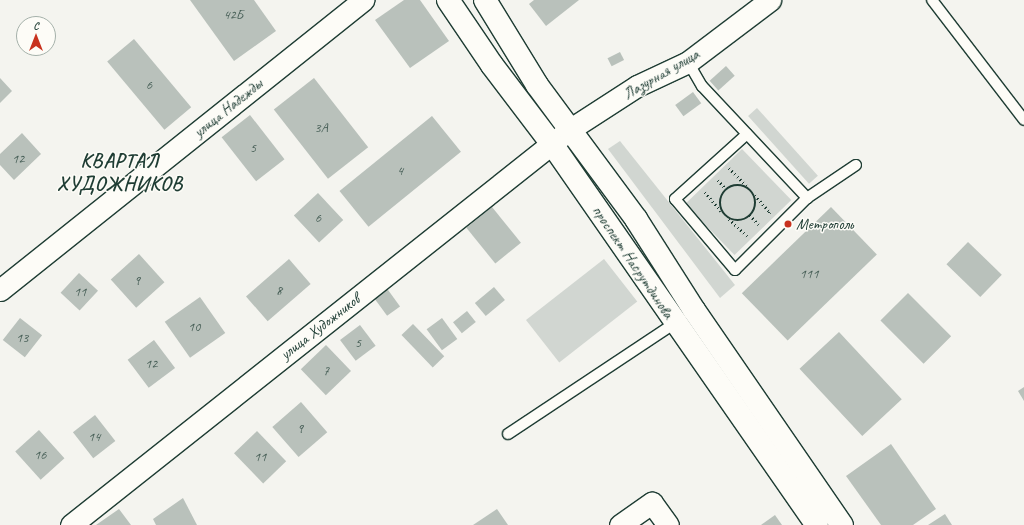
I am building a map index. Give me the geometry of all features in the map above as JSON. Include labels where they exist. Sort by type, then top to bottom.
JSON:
[{"type":"main road","name":"проспект Насрутдинова","points":[[448,0],[492,65],[552,144],[817,525]]},
{"type":"main road","name":"проспект Насрутдинова","points":[[485,0],[537,85],[636,220],[694,310],[842,525]]},
{"type":"street","name":"улица Надежды","points":[[0,290],[363,0]]},
{"type":"street","name":"Лазурная улица","points":[[570,130],[637,86],[688,62],[770,0]]},
{"type":"street","name":"улица Художников","points":[[71,525],[570,130]]},
{"type":"street","points":[[620,525],[652,503],[668,525]]},
{"type":"lane","points":[[932,0],[1024,120]]},
{"type":"lane","points":[[688,62],[702,86],[807,198]]},
{"type":"lane","points":[[747,134],[676,199],[735,270],[807,198],[856,166]]},
{"type":"lane","points":[[508,434],[676,323]]},
{"type":"path","points":[[724,171],[728,168],[770,212],[766,217]]},
{"type":"path","points":[[712,182],[720,175]]},
{"type":"path","points":[[723,213],[720,200],[727,188],[734,185],[748,188]]},
{"type":"path","points":[[707,186],[703,190],[723,213],[746,236],[750,233]]},
{"type":"path","points":[[728,218],[741,220],[752,213],[755,208],[753,194]]},
{"type":"path","points":[[755,229],[763,221]]},
{"type":"shaded area","points":[[757,108],[818,176],[809,184],[748,116]]},
{"type":"shaded area","points":[[620,141],[735,285],[720,298],[608,149]]},
{"type":"shaded area","points":[[742,149],[791,200],[734,255],[685,204]]},
{"type":"shaded area","points":[[604,259],[637,302],[559,363],[526,320]]},
{"type":"building","points":[[190,0],[254,0],[276,31],[234,61]]},
{"type":"building","points":[[404,0],[420,0],[449,41],[410,68],[375,20]]},
{"type":"building","points":[[534,0],[579,0],[546,26],[529,4]]},
{"type":"building","points":[[134,39],[191,107],[164,130],[107,61]]},
{"type":"building","points":[[620,52],[624,60],[612,66],[608,58]]},
{"type":"building","points":[[726,66],[735,76],[718,90],[710,81]]},
{"type":"building","points":[[0,78],[12,91],[0,103]]},
{"type":"building","points":[[314,78],[368,147],[328,179],[274,109]]},
{"type":"building","points":[[693,92],[701,103],[683,116],[675,105]]},
{"type":"building","points":[[250,115],[284,159],[256,181],[222,137]]},
{"type":"building","points":[[432,116],[461,152],[368,227],[340,191]]},
{"type":"building","points":[[22,133],[41,154],[14,180],[0,165],[0,154]]},
{"type":"building","points":[[318,193],[343,220],[319,243],[294,216]]},
{"type":"building","points":[[492,207],[521,243],[495,264],[466,228]]},
{"type":"building","points":[[831,207],[877,254],[788,341],[742,293]]},
{"type":"building","points":[[968,242],[1002,275],[980,297],[946,264]]},
{"type":"building","points":[[139,254],[164,282],[136,308],[111,279]]},
{"type":"building","points":[[289,259],[311,284],[268,321],[246,296]]},
{"type":"building","points":[[79,273],[98,291],[80,310],[61,293]]},
{"type":"building","points":[[383,283],[400,306],[387,316],[370,292]]},
{"type":"building","points":[[494,287],[505,300],[486,316],[475,303]]},
{"type":"building","points":[[908,293],[951,336],[924,364],[880,321]]},
{"type":"building","points":[[200,297],[225,333],[190,358],[165,322]]},
{"type":"building","points":[[467,311],[476,322],[462,333],[453,322]]},
{"type":"building","points":[[20,318],[42,335],[25,357],[3,340]]},
{"type":"building","points":[[442,318],[457,339],[442,350],[427,329]]},
{"type":"building","points":[[413,324],[444,356],[433,367],[401,335]]},
{"type":"building","points":[[360,325],[376,346],[356,361],[340,340]]},
{"type":"building","points":[[839,332],[902,399],[862,436],[800,369]]},
{"type":"building","points":[[154,340],[175,368],[149,388],[128,360]]},
{"type":"building","points":[[326,345],[351,371],[326,395],[301,369]]},
{"type":"building","points":[[1024,387],[1024,401],[1018,391]]},
{"type":"building","points":[[301,402],[327,432],[299,457],[272,427]]},
{"type":"building","points":[[95,415],[115,441],[93,458],[73,432]]},
{"type":"building","points":[[39,430],[64,458],[41,480],[15,451]]},
{"type":"building","points":[[257,431],[286,461],[263,483],[234,453]]},
{"type":"building","points":[[891,444],[936,509],[913,525],[881,525],[846,476]]},
{"type":"building","points":[[183,498],[197,525],[156,525],[153,519]]},
{"type":"building","points":[[119,509],[131,525],[96,525]]},
{"type":"building","points":[[497,509],[508,525],[473,525]]},
{"type":"building","points":[[945,514],[952,525],[928,525]]},
{"type":"building","points":[[775,515],[782,525],[761,525]]},
{"type":"place","name":"Метрополь","points":[[788,224]]},
{"type":"district","name":"КВАРТАЛ ХУДОЖНИКОВ","points":[[120,172]]}]
